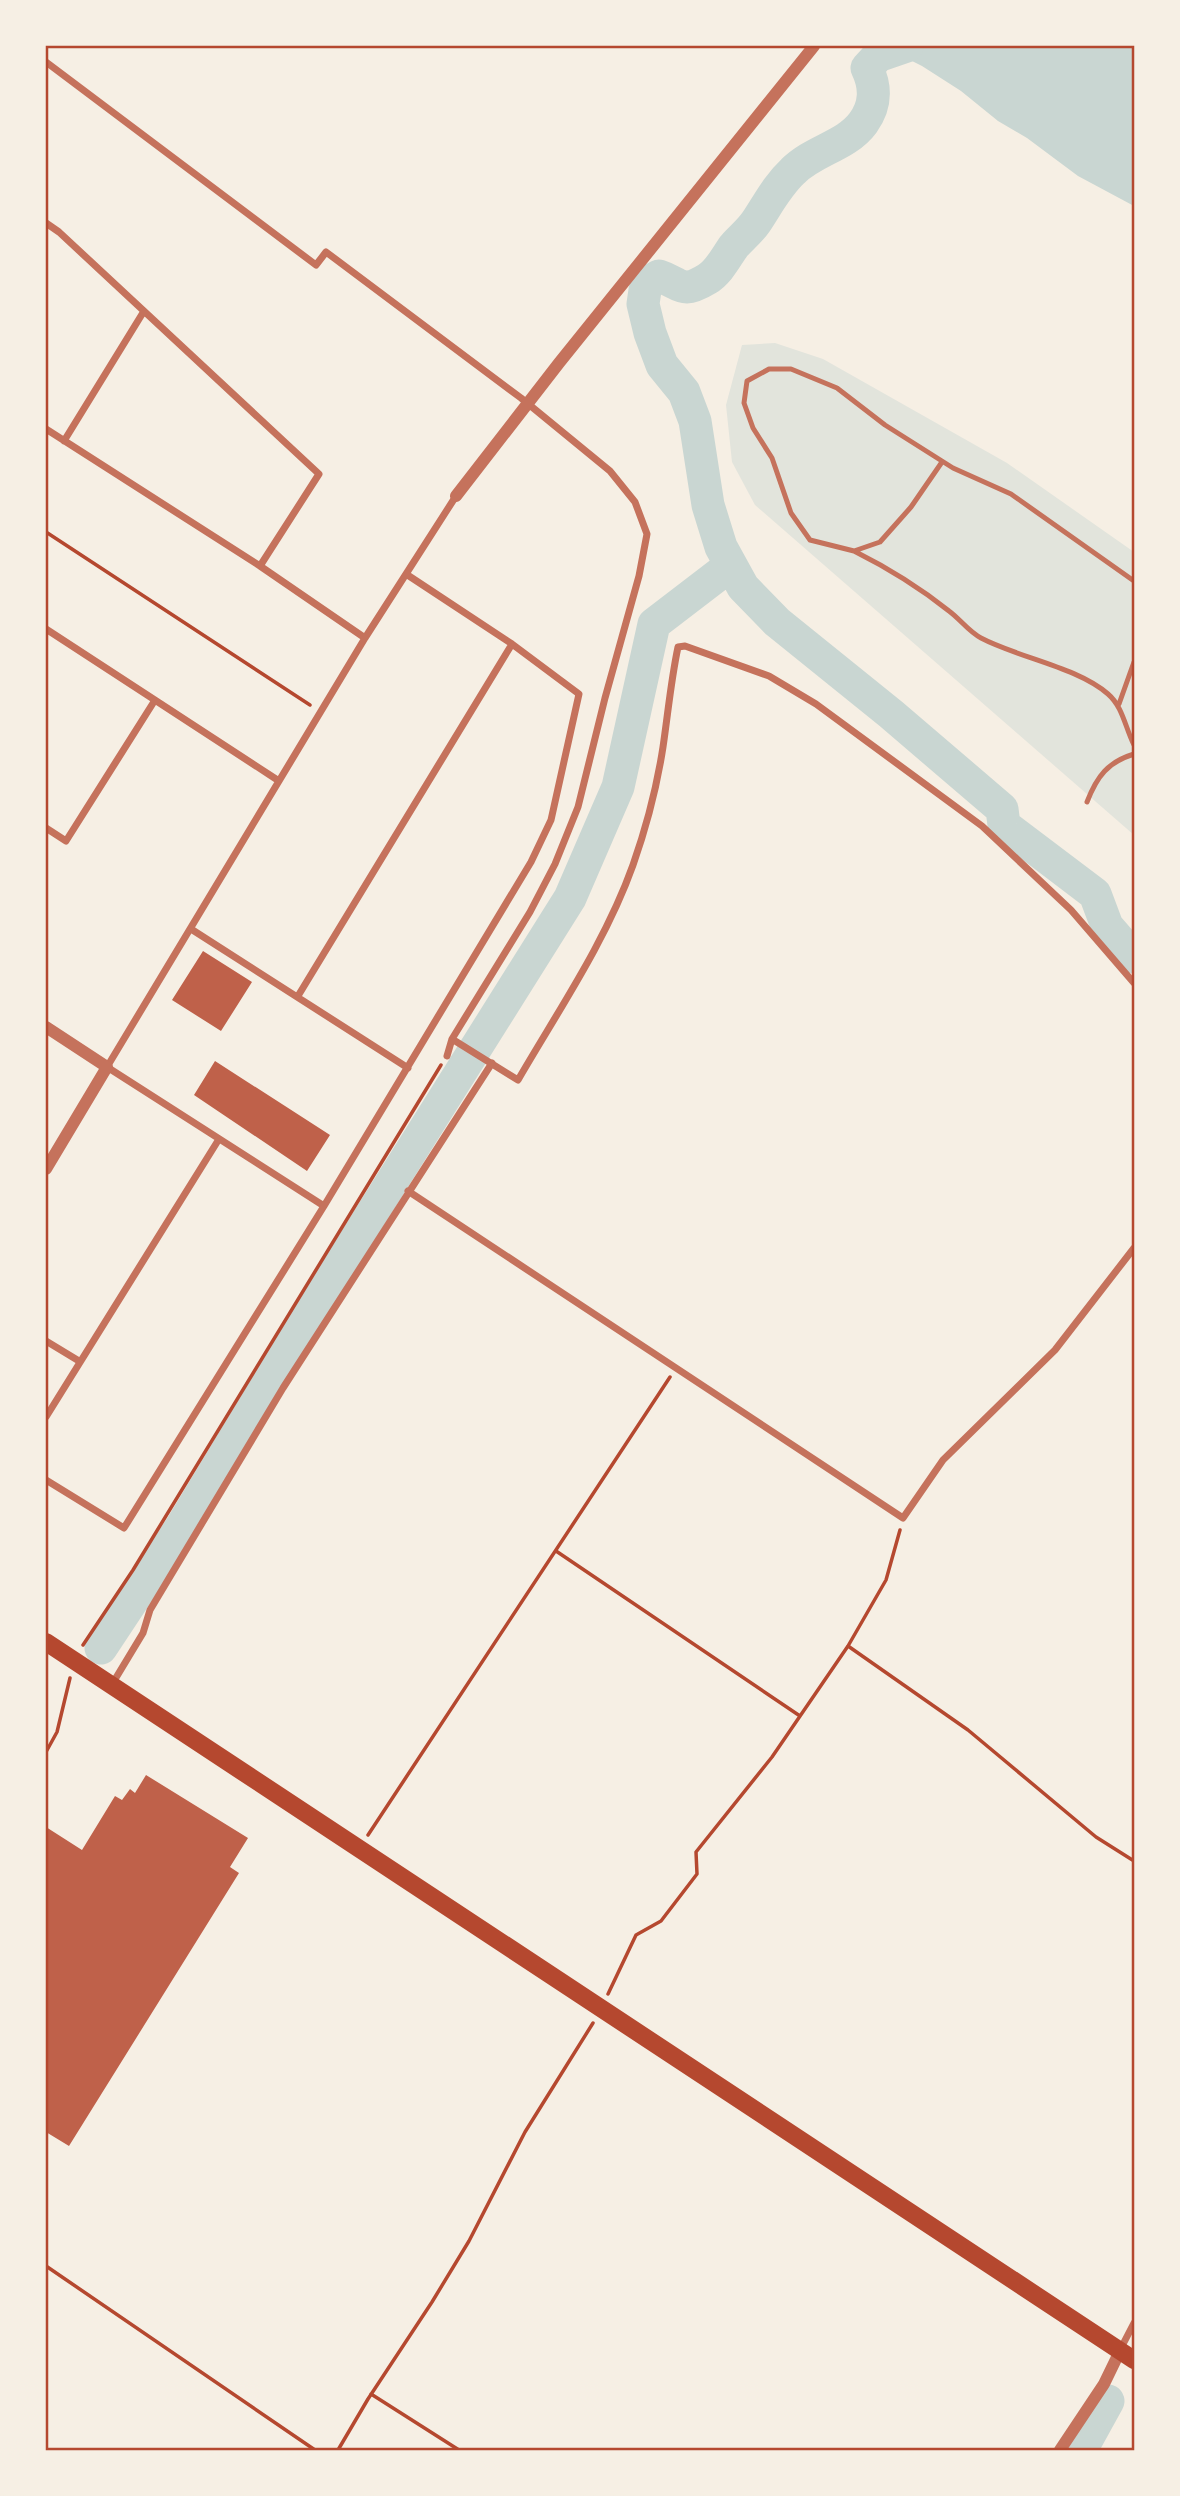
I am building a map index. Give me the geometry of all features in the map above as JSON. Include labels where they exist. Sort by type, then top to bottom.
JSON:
[{"type":"main road","points":[[46,1642],[1127,2356]]},
{"type":"street","points":[[46,1169],[365,638],[456,496],[559,363],[814,46]]},
{"type":"street","points":[[46,62],[316,265],[326,252],[527,404],[610,471],[635,502],[647,534],[639,576],[578,807],[555,864],[530,912],[447,1056]]},
{"type":"street","points":[[46,223],[59,232],[319,474],[260,566]]},
{"type":"street","points":[[64,441],[144,311]]},
{"type":"street","points":[[46,429],[260,566],[365,638]]},
{"type":"street","points":[[46,1480],[124,1528],[408,1068],[531,862],[551,820],[579,694],[512,644],[406,574]]},
{"type":"street","points":[[46,629],[279,781]]},
{"type":"street","points":[[298,996],[512,644]]},
{"type":"street","points":[[456,1041],[517,1080],[599,942],[632,866],[649,809],[663,748],[669,688],[678,647],[685,646],[769,676],[816,704],[982,826],[1071,910],[1135,983]]},
{"type":"street","points":[[46,828],[66,841],[155,700]]},
{"type":"street","points":[[191,929],[408,1068]]},
{"type":"street","points":[[46,1027],[324,1206]]},
{"type":"street","points":[[108,1684],[143,1633],[150,1610],[234,1469],[488,1061]]},
{"type":"street","points":[[46,1418],[219,1139]]},
{"type":"street","points":[[408,1191],[677,1366],[903,1518],[943,1460],[1055,1350],[1135,1248]]},
{"type":"street","points":[[46,1340],[79,1361]]},
{"type":"street","points":[[1060,2451],[1104,2384],[1127,2356],[1135,2323]]},
{"type":"lane","points":[[1135,581],[1011,494],[942,462],[885,425],[837,388],[790,369],[769,369],[747,381],[744,403],[753,428],[772,458],[790,513],[810,540],[854,551],[894,572],[949,611],[978,637],[1005,650],[1067,671],[1105,691],[1119,704],[1126,729],[1135,745]]},
{"type":"lane","points":[[854,551],[880,542],[911,507],[942,462]]},
{"type":"lane","points":[[1119,704],[1135,662]]},
{"type":"lane","points":[[1087,802],[1093,786],[1116,760],[1135,754]]},
{"type":"path","points":[[46,532],[320,712]]},
{"type":"path","points":[[46,1752],[57,1732],[77,1664],[447,1056]]},
{"type":"path","points":[[359,1849],[677,1366]]},
{"type":"path","points":[[338,2451],[371,2394],[463,2251],[525,2132],[602,2008],[636,1935],[661,1921],[697,1874],[696,1852],[772,1756],[848,1647],[886,1580],[903,1518]]},
{"type":"path","points":[[556,1551],[800,1716]]},
{"type":"path","points":[[848,1647],[968,1730],[1096,1837],[1135,1861]]},
{"type":"path","points":[[46,2266],[315,2451]]},
{"type":"path","points":[[371,2394],[459,2451]]},
{"type":"shaded area","points":[[914,46],[1134,46],[1134,206],[1078,176],[1027,138],[998,121],[961,91],[902,56],[883,63],[887,105],[881,106],[876,66],[884,58]]},
{"type":"shaded area","points":[[775,343],[823,359],[1007,463],[1134,552],[1134,835],[755,505],[732,462],[726,405],[742,345]]},
{"type":"building","points":[[203,951],[252,982],[221,1031],[172,1000]]},
{"type":"building","points":[[215,1061],[330,1135],[307,1171],[194,1095]]},
{"type":"building","points":[[146,1775],[248,1838],[230,1867],[239,1873],[69,2146],[46,2132],[46,1827],[82,1850],[115,1796],[122,1800],[130,1789],[135,1793]]},
{"type":"waterway","points":[[907,46],[878,56],[867,68],[873,96],[863,123],[848,137],[810,158],[787,177],[754,225],[711,276],[686,287],[659,276],[650,281],[645,290],[643,304],[650,333],[662,365],[684,392],[695,421],[708,505],[721,547],[743,587],[777,622],[891,714],[1002,809],[1004,825],[1095,894],[1107,926],[1134,957]]},
{"type":"waterway","points":[[101,1648],[183,1524],[322,1293],[570,898],[618,787],[654,624],[731,565]]},
{"type":"waterway","points":[[1081,2450],[1108,2401]]}]
